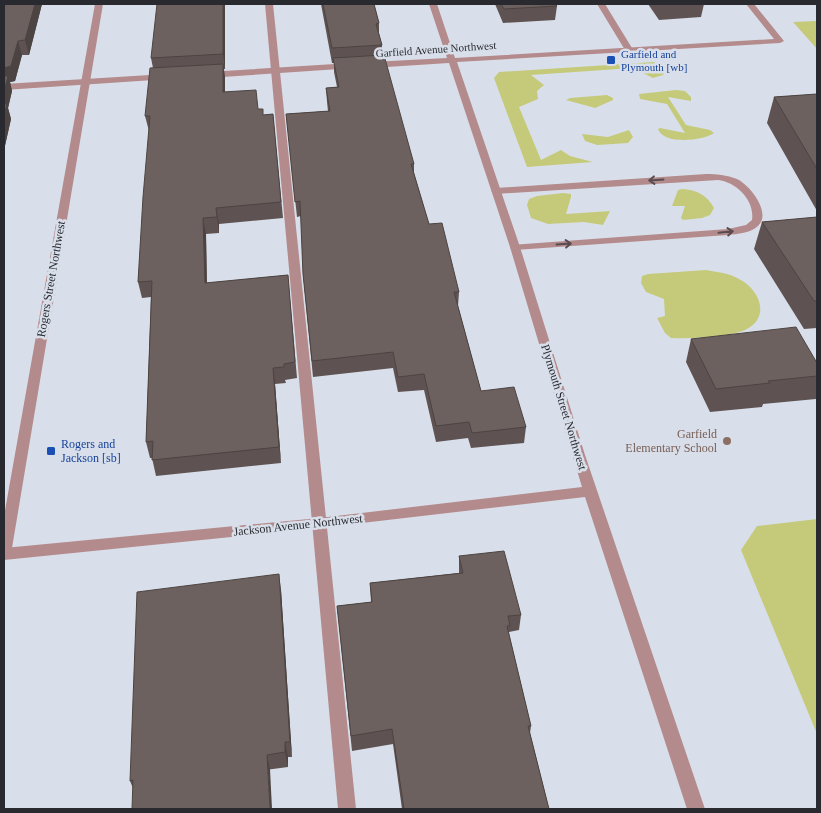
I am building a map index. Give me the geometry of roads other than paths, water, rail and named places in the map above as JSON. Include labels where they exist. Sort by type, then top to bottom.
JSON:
[{"type":"street","name":"Rogers Street Northwest","points":[[4,554],[99,4]]},
{"type":"street","points":[[269,4],[347,809]]},
{"type":"street","name":"Plymouth Street Northwest","points":[[433,4],[515,247],[578,455],[696,809]]},
{"type":"street","points":[[601,4],[628,48]]},
{"type":"street","name":"Garfield Avenue Northwest","points":[[197,75],[628,48],[780,41],[750,4]]},
{"type":"street","points":[[4,87],[177,77]]},
{"type":"street","points":[[496,191],[706,176],[736,182],[747,191],[759,212],[758,218],[752,227],[728,232],[515,247]]},
{"type":"street","name":"Jackson Avenue Northwest","points":[[4,554],[319,523],[591,491]]},
{"type":"place","name":"Garfield and Plymouth [wb]","points":[[611,60]]},
{"type":"place","name":"Garfield Elementary School","points":[[727,441]]},
{"type":"place","name":"Rogers and Jackson [sb]","points":[[51,451]]}]
